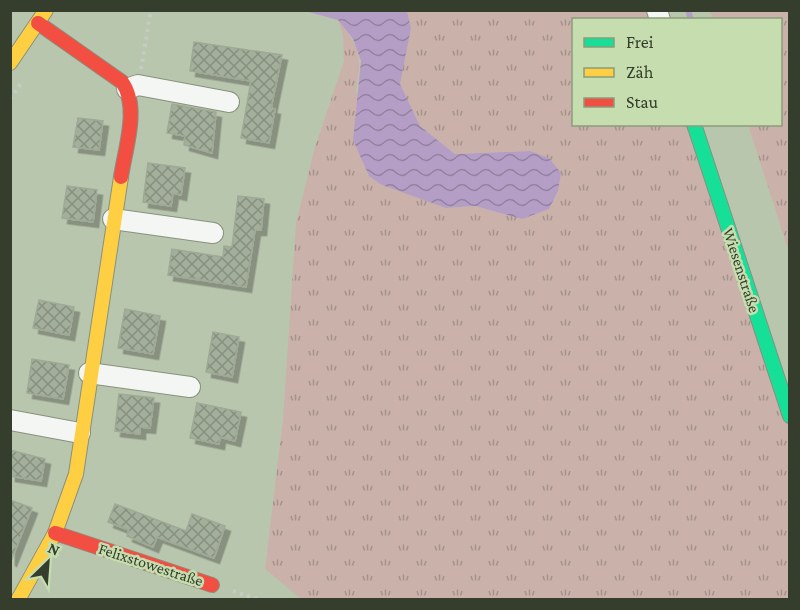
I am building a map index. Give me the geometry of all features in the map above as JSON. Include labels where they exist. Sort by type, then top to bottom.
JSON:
[{"type":"street","points":[[10,63],[46,10]]},
{"type":"street","points":[[38,23],[133,87],[229,102]]},
{"type":"street","points":[[18,600],[55,533],[76,474],[80,433],[133,87]]},
{"type":"street","name":"Wiesenstraße","points":[[695,126],[789,416]]},
{"type":"street","points":[[113,219],[213,233]]},
{"type":"street","points":[[89,373],[190,387]]},
{"type":"street","points":[[10,420],[80,433]]},
{"type":"street","name":"Felixstowestraße","points":[[55,533],[212,585]]},
{"type":"path","points":[[133,87],[151,10]]},
{"type":"path","points":[[212,585],[260,600]]},
{"type":"green space","points":[[407,11],[654,11],[657,18],[572,18],[572,126],[691,126],[789,427],[789,599],[301,599],[265,569],[283,419],[296,223],[314,150],[344,61],[343,35],[338,20],[358,53],[359,69],[356,91],[446,208],[475,206],[522,219],[530,151],[455,154],[420,126],[399,84],[411,28]]},
{"type":"green space","points":[[710,11],[789,11],[789,252],[748,126],[782,126],[782,18],[713,18]]},
{"type":"water","points":[[305,11],[407,11],[411,28],[400,84],[420,126],[455,154],[530,151],[549,158],[561,173],[558,191],[549,209],[522,219],[475,206],[446,208],[382,185],[369,176],[353,140],[361,61],[353,39],[338,20]]},
{"type":"building","points":[[194,42],[282,55],[271,108],[275,109],[269,143],[241,138],[251,81],[190,71]]},
{"type":"building","points":[[172,104],[216,112],[212,153],[184,145],[185,136],[167,133]]},
{"type":"building","points":[[78,118],[103,121],[99,150],[73,147]]},
{"type":"building","points":[[148,163],[185,168],[181,195],[173,193],[171,206],[143,202]]},
{"type":"building","points":[[67,186],[97,190],[93,222],[62,218]]},
{"type":"building","points":[[238,196],[264,199],[261,230],[255,230],[246,287],[168,275],[172,249],[223,257],[224,246],[232,247]]},
{"type":"building","points":[[39,300],[74,307],[69,335],[33,328]]},
{"type":"building","points":[[125,309],[160,316],[153,354],[118,348]]},
{"type":"building","points":[[213,332],[239,337],[232,377],[206,372]]},
{"type":"building","points":[[32,359],[69,365],[63,399],[27,393]]},
{"type":"building","points":[[119,394],[154,398],[150,428],[140,427],[140,434],[115,431]]},
{"type":"building","points":[[197,403],[241,412],[235,441],[220,437],[219,444],[190,438]]},
{"type":"building","points":[[10,450],[45,459],[41,481],[10,476]]},
{"type":"building","points":[[10,500],[32,508],[11,561],[10,560]]},
{"type":"building","points":[[115,504],[186,531],[192,514],[225,526],[214,558],[157,537],[153,547],[127,536],[129,530],[108,522]]},
{"type":"waterway","points":[[688,10],[690,18]]},
{"type":"traffic: fast","points":[[695,126],[790,416]]},
{"type":"traffic: slow","points":[[10,63],[46,10]]},
{"type":"traffic: slow","points":[[18,600],[55,533],[76,474],[121,177]]},
{"type":"traffic: jam","points":[[38,23],[122,82],[130,103],[131,116],[121,177]]},
{"type":"traffic: jam","points":[[55,533],[212,585]]}]
